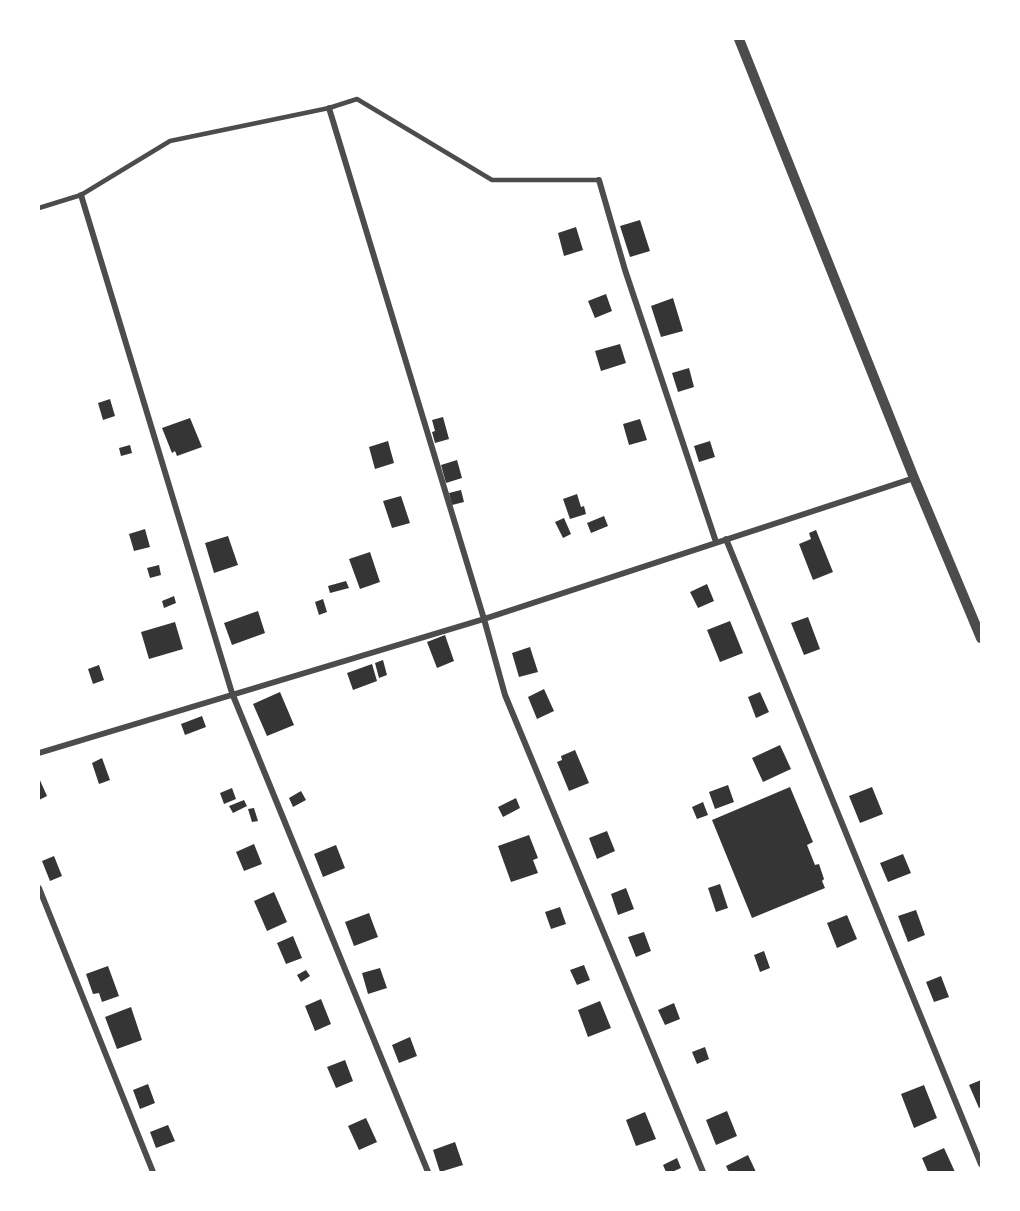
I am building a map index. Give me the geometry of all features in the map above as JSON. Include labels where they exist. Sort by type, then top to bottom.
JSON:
[{"type":"street","points":[[739,39],[914,478],[981,638]]},
{"type":"street","points":[[329,108],[505,695],[703,1172]]},
{"type":"street","points":[[599,180],[625,270],[716,542]]},
{"type":"street","points":[[81,195],[232,693],[428,1172]]},
{"type":"street","points":[[39,753],[232,693],[484,619],[914,478]]},
{"type":"street","points":[[726,538],[981,1164]]},
{"type":"street","points":[[39,888],[153,1172]]},
{"type":"lane","points":[[39,208],[81,195],[170,141],[329,108],[357,99],[492,180],[599,180]]},
{"type":"building","points":[[640,220],[650,251],[630,257],[620,226]]},
{"type":"building","points":[[576,227],[583,250],[564,256],[558,233]]},
{"type":"building","points":[[606,294],[612,311],[595,318],[588,301]]},
{"type":"building","points":[[673,298],[683,331],[661,337],[651,306]]},
{"type":"building","points":[[620,344],[626,363],[601,371],[595,351]]},
{"type":"building","points":[[689,368],[694,387],[678,392],[672,373]]},
{"type":"building","points":[[110,399],[115,416],[103,420],[98,403]]},
{"type":"building","points":[[443,417],[449,439],[435,443],[432,420]]},
{"type":"building","points":[[190,418],[202,447],[177,456],[175,451],[172,453],[162,428]]},
{"type":"building","points":[[640,419],[647,440],[629,445],[623,424]]},
{"type":"building","points":[[388,441],[394,463],[375,469],[369,447]]},
{"type":"building","points":[[710,441],[715,457],[699,462],[694,446]]},
{"type":"building","points":[[130,445],[132,453],[121,456],[119,448]]},
{"type":"building","points":[[457,460],[462,478],[446,483],[441,465]]},
{"type":"building","points":[[461,490],[464,502],[452,505],[449,493]]},
{"type":"building","points":[[577,494],[586,514],[570,519],[563,499]]},
{"type":"building","points":[[401,496],[410,523],[392,528],[383,501]]},
{"type":"building","points":[[604,516],[608,526],[591,533],[587,523]]},
{"type":"building","points":[[564,518],[571,534],[563,538],[555,522]]},
{"type":"building","points":[[145,529],[150,547],[134,551],[129,534]]},
{"type":"building","points":[[816,530],[833,572],[813,580],[799,544],[811,539],[809,533]]},
{"type":"building","points":[[228,536],[238,565],[214,573],[205,543]]},
{"type":"building","points":[[370,552],[380,582],[360,589],[349,559]]},
{"type":"building","points":[[159,565],[161,575],[150,578],[147,568]]},
{"type":"building","points":[[346,581],[349,588],[330,593],[328,586]]},
{"type":"building","points":[[707,584],[714,601],[698,608],[690,592]]},
{"type":"building","points":[[174,596],[176,603],[164,608],[162,601]]},
{"type":"building","points":[[323,599],[327,612],[319,615],[315,602]]},
{"type":"building","points":[[258,611],[265,633],[232,645],[224,623]]},
{"type":"building","points":[[808,617],[820,649],[804,655],[791,623]]},
{"type":"building","points":[[730,621],[743,653],[720,662],[707,630]]},
{"type":"building","points":[[175,622],[183,649],[149,659],[141,632]]},
{"type":"building","points":[[445,635],[454,661],[437,668],[427,642]]},
{"type":"building","points":[[530,647],[538,672],[519,677],[512,653]]},
{"type":"building","points":[[383,660],[387,675],[379,678],[375,663]]},
{"type":"building","points":[[372,664],[377,681],[353,690],[347,673]]},
{"type":"building","points":[[99,665],[104,680],[93,684],[88,669]]},
{"type":"building","points":[[544,689],[554,711],[537,719],[528,697]]},
{"type":"building","points":[[280,692],[294,725],[267,736],[253,704]]},
{"type":"building","points":[[760,692],[769,712],[756,718],[748,697]]},
{"type":"building","points":[[202,716],[206,727],[185,735],[181,724]]},
{"type":"building","points":[[780,745],[791,769],[763,782],[752,758]]},
{"type":"building","points":[[575,750],[589,783],[569,791],[557,762],[562,760],[561,756]]},
{"type":"building","points":[[102,758],[110,780],[99,784],[92,763]]},
{"type":"building","points":[[39,778],[47,796],[39,800]]},
{"type":"building","points":[[728,785],[734,802],[715,809],[709,792]]},
{"type":"building","points":[[790,787],[813,842],[807,845],[815,865],[819,864],[825,888],[752,918],[712,820]]},
{"type":"building","points":[[872,787],[883,814],[860,823],[849,796]]},
{"type":"building","points":[[232,788],[236,799],[224,804],[220,793]]},
{"type":"building","points":[[301,791],[306,800],[293,807],[289,798]]},
{"type":"building","points":[[516,798],[520,808],[503,817],[498,807]]},
{"type":"building","points":[[244,800],[247,806],[233,813],[229,806]]},
{"type":"building","points":[[703,802],[708,815],[697,819],[692,807]]},
{"type":"building","points":[[254,808],[258,821],[252,822],[248,809]]},
{"type":"building","points":[[607,831],[615,851],[597,859],[589,838]]},
{"type":"building","points":[[529,835],[538,858],[533,860],[538,873],[511,882],[498,846]]},
{"type":"building","points":[[254,844],[262,864],[244,871],[236,852]]},
{"type":"building","points":[[336,845],[345,868],[323,877],[314,854]]},
{"type":"building","points":[[903,854],[911,873],[888,882],[880,863]]},
{"type":"building","points":[[54,856],[62,876],[50,881],[42,861]]},
{"type":"building","points":[[720,884],[728,908],[716,912],[708,888]]},
{"type":"building","points":[[626,888],[634,909],[618,915],[611,894]]},
{"type":"building","points":[[274,892],[287,922],[267,931],[254,901]]},
{"type":"building","points":[[560,907],[566,924],[551,929],[545,912]]},
{"type":"building","points":[[916,910],[925,935],[908,942],[898,916]]},
{"type":"building","points":[[369,913],[378,937],[354,946],[345,922]]},
{"type":"building","points":[[847,915],[857,939],[837,948],[827,923]]},
{"type":"building","points":[[644,932],[651,951],[636,957],[628,937]]},
{"type":"building","points":[[293,936],[302,958],[286,964],[277,943]]},
{"type":"building","points":[[764,951],[770,968],[760,972],[754,955]]},
{"type":"building","points":[[584,965],[590,980],[577,985],[570,970]]},
{"type":"building","points":[[108,966],[119,996],[102,1002],[99,993],[93,994],[86,974]]},
{"type":"building","points":[[380,968],[387,988],[368,994],[362,973]]},
{"type":"building","points":[[306,970],[310,976],[301,982],[297,975]]},
{"type":"building","points":[[941,976],[949,997],[934,1002],[926,982]]},
{"type":"building","points":[[321,999],[331,1024],[315,1031],[305,1006]]},
{"type":"building","points":[[600,1001],[611,1028],[588,1037],[578,1010]]},
{"type":"building","points":[[674,1003],[680,1019],[665,1025],[658,1010]]},
{"type":"building","points":[[131,1007],[142,1040],[117,1049],[105,1017]]},
{"type":"building","points":[[410,1037],[417,1056],[399,1063],[392,1045]]},
{"type":"building","points":[[705,1047],[709,1059],[697,1064],[692,1052]]},
{"type":"building","points":[[345,1060],[353,1081],[336,1088],[327,1067]]},
{"type":"building","points":[[981,1080],[981,1107],[979,1108],[969,1085]]},
{"type":"building","points":[[148,1084],[155,1103],[140,1109],[133,1090]]},
{"type":"building","points":[[924,1085],[937,1118],[914,1128],[901,1094]]},
{"type":"building","points":[[727,1111],[737,1136],[716,1145],[706,1120]]},
{"type":"building","points":[[645,1112],[656,1139],[636,1146],[626,1120]]},
{"type":"building","points":[[366,1118],[377,1142],[359,1150],[348,1126]]},
{"type":"building","points":[[168,1125],[175,1141],[156,1148],[150,1132]]},
{"type":"building","points":[[455,1142],[463,1165],[440,1172],[433,1150]]},
{"type":"building","points":[[944,1148],[955,1172],[928,1172],[922,1158]]},
{"type":"building","points":[[748,1155],[756,1172],[729,1172],[726,1166]]},
{"type":"building","points":[[677,1158],[681,1168],[666,1172],[663,1165]]}]
